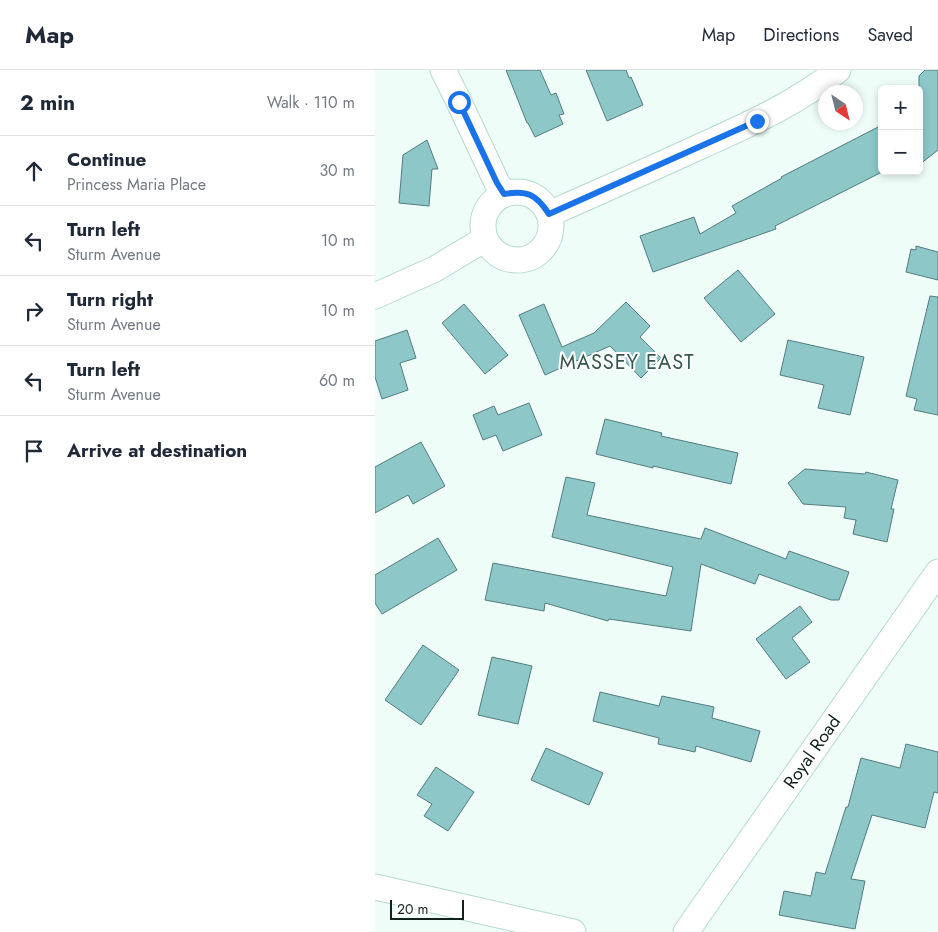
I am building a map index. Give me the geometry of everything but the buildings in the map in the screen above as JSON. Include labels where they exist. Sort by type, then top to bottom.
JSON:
[{"type":"street","points":[[443,70],[504,194]]},
{"type":"street","points":[[549,214],[757,121],[797,99],[838,70]]},
{"type":"street","points":[[517,192],[531,194],[542,202],[549,214],[551,233],[547,242],[542,250],[525,260],[506,259],[497,254],[485,239],[483,229],[484,218],[488,208],[504,194],[517,192]]},
{"type":"street","points":[[375,296],[435,268],[485,239]]},
{"type":"street","name":"Royal Road","points":[[686,932],[938,572]]},
{"type":"street","points":[[375,887],[573,932]]},
{"type":"district","name":"MASSEY EAST","points":[[627,362]]},
{"type":"route","points":[[459,102],[504,194],[517,192],[531,194],[542,202],[549,214],[757,121]]}]
